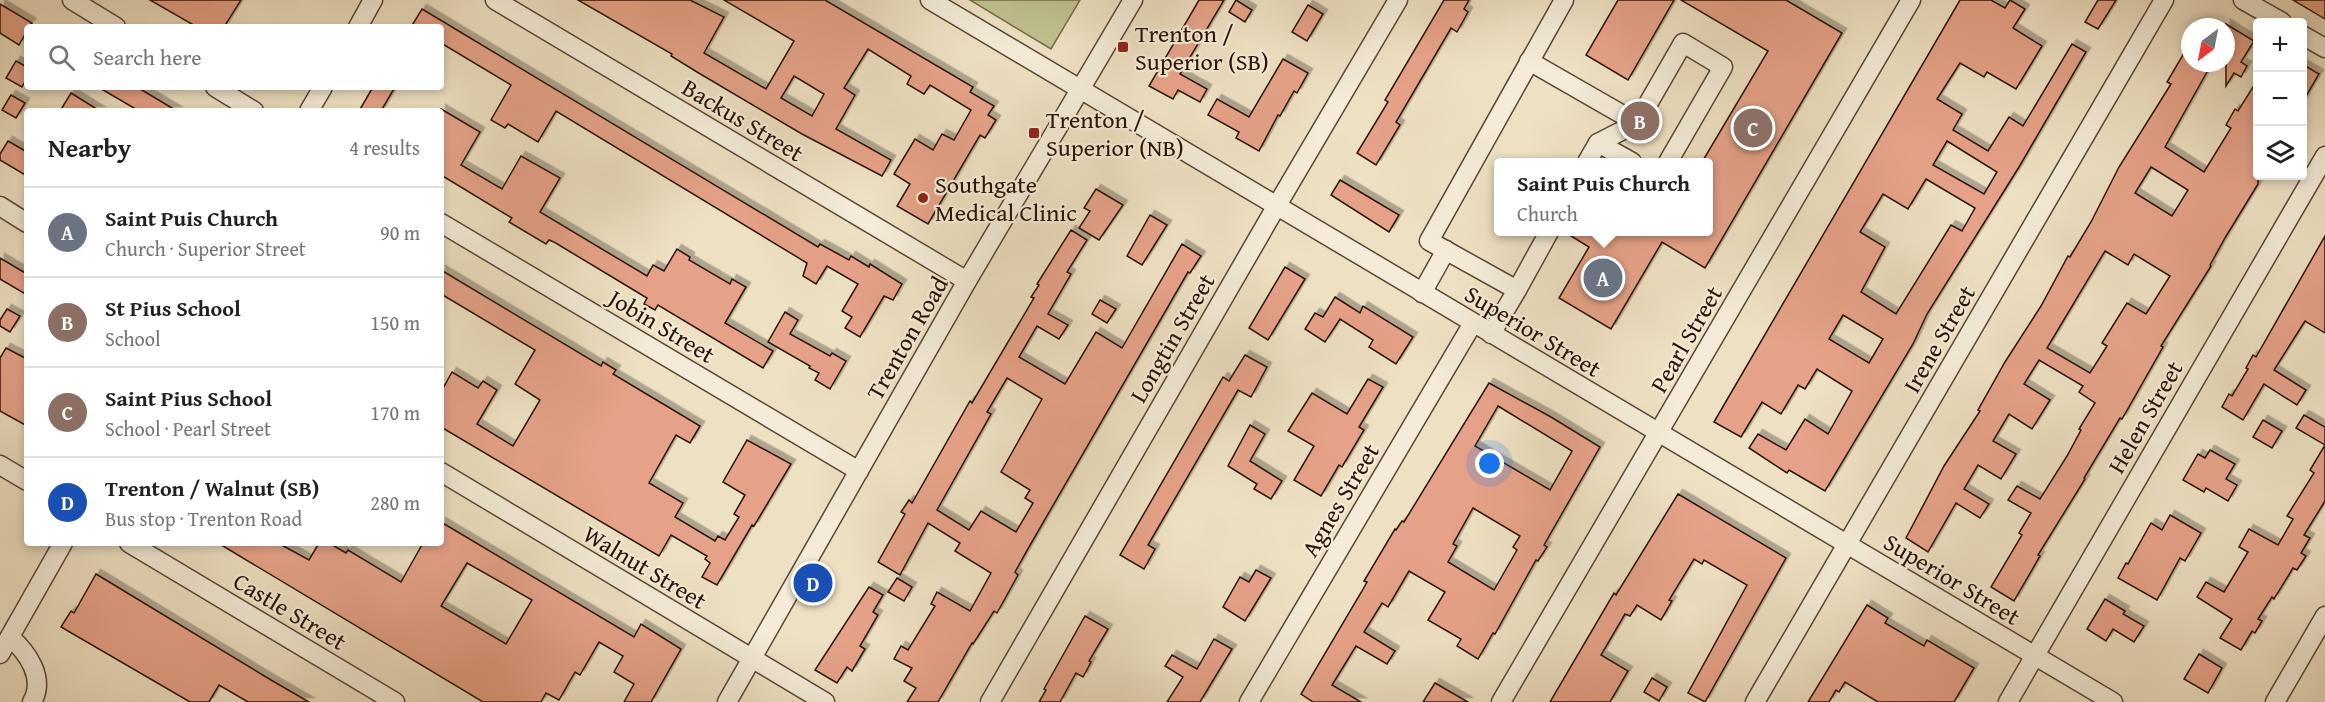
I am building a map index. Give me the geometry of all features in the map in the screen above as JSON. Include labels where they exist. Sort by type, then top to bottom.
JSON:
[{"type":"street","points":[[72,0],[111,24]]},
{"type":"street","points":[[359,24],[373,0]]},
{"type":"street","name":"Backus Street","points":[[495,0],[967,281]]},
{"type":"street","name":"Superior Street","points":[[930,0],[2113,702]]},
{"type":"street","name":"Trenton Road","points":[[727,702],[967,281],[1133,0]]},
{"type":"street","name":"Longtin Street","points":[[990,702],[1398,0]]},
{"type":"street","points":[[1517,290],[1429,241],[1563,0]]},
{"type":"street","name":"Pearl Street","points":[[1501,702],[1911,0]]},
{"type":"street","name":"Irene Street","points":[[1755,702],[2164,0]]},
{"type":"street","points":[[2243,0],[2275,18]]},
{"type":"street","points":[[2307,38],[2325,48]]},
{"type":"street","points":[[1589,158],[1598,143],[1637,123],[1683,43],[1723,67],[1670,158]]},
{"type":"street","points":[[1529,61],[1637,123]]},
{"type":"street","points":[[220,90],[249,108]]},
{"type":"street","points":[[311,108],[321,90]]},
{"type":"street","points":[[1598,143],[1625,158]]},
{"type":"street","name":"Helen Street","points":[[2008,702],[2325,156]]},
{"type":"street","points":[[0,206],[24,221]]},
{"type":"street","name":"Jobin Street","points":[[444,225],[859,471]]},
{"type":"street","points":[[1491,334],[1547,236]]},
{"type":"street","points":[[1422,293],[1446,250]]},
{"type":"street","name":"Agnes Street","points":[[1249,702],[1473,323]]},
{"type":"street","points":[[0,465],[24,479]]},
{"type":"street","name":"Walnut Street","points":[[444,474],[825,702]]},
{"type":"street","points":[[0,654],[61,546]]},
{"type":"street","name":"Castle Street","points":[[134,546],[395,702]]},
{"type":"street","points":[[2275,702],[2325,616]]},
{"type":"street","points":[[10,637],[25,650],[38,681],[32,702]]},
{"type":"green space","points":[[970,0],[1080,0],[1051,49]]},
{"type":"building","points":[[150,0],[241,0],[226,24],[192,24]]},
{"type":"building","points":[[578,0],[690,0],[724,17],[704,53],[766,89],[794,41],[724,0],[825,0],[973,87],[970,92],[994,106],[988,115],[996,120],[985,138],[980,135],[928,224],[897,206],[910,184],[894,174],[915,139],[933,150],[942,134],[954,140],[971,110],[930,85],[924,94],[907,84],[911,76],[868,49],[844,88],[855,95],[836,129],[891,160],[882,176],[802,134],[671,56],[672,54]],"holes":[[[794,76],[824,94],[812,116],[781,98]]]},
{"type":"building","points":[[1199,0],[1224,0],[1180,74],[1207,89],[1200,102],[1178,90],[1173,99],[1149,86]]},
{"type":"building","points":[[1236,0],[1252,10],[1245,22],[1229,12]]},
{"type":"building","points":[[1444,0],[1469,0],[1464,9],[1468,12],[1457,32],[1451,28],[1396,122],[1400,125],[1376,165],[1357,153],[1388,102],[1385,100]]},
{"type":"building","points":[[1618,0],[1674,0],[1628,80],[1586,55]]},
{"type":"building","points":[[1681,0],[1786,0],[1842,33],[1705,268],[1662,242],[1611,329],[1559,298],[1589,247],[1571,236],[1713,236],[1713,158],[1704,158],[1768,51]]},
{"type":"building","points":[[1960,0],[1991,0],[2005,8],[2010,0],[2025,9],[2013,28],[2042,46],[2016,89],[1987,72],[1984,77],[1960,63],[1937,99],[1962,114],[1953,130],[1988,151],[2009,117],[2023,126],[2072,44],[2086,52],[2019,167],[1927,314],[1913,344],[1825,491],[1789,470],[1787,473],[1749,448],[1758,434],[1786,450],[1805,419],[1828,434],[1852,391],[1817,369],[1805,389],[1798,385],[1781,414],[1762,402],[1741,437],[1714,422]],"holes":[[[1947,141],[1997,172],[1984,194],[1933,165]],[[1926,179],[1975,208],[1962,231],[1951,225],[1896,314],[1861,292],[1885,247],[1860,232],[1883,194],[1908,209]],[[1843,315],[1883,339],[1869,363],[1829,339]]]},
{"type":"building","points":[[2098,0],[2116,0],[2098,29],[2085,22]]},
{"type":"building","points":[[2293,0],[2325,0],[2325,19]]},
{"type":"building","points":[[0,4],[32,23],[24,24],[24,36],[19,45],[0,33]]},
{"type":"building","points":[[1308,5],[1323,14],[1307,41],[1292,32]]},
{"type":"building","points":[[422,9],[818,247],[820,244],[849,260],[851,256],[869,267],[870,264],[902,284],[893,300],[884,296],[860,337],[845,328],[852,317],[842,311],[858,284],[827,266],[816,284],[803,276],[807,263],[556,111],[538,142],[508,124],[505,128],[491,120],[511,85],[444,45],[444,24],[413,24]]},
{"type":"building","points":[[2235,29],[2253,43],[2241,62],[2247,66],[2241,77],[2234,73],[2226,86],[2226,72],[2235,72]]},
{"type":"building","points":[[2181,58],[2181,72],[2207,72],[2165,147],[2204,172],[2231,128],[2226,125],[2235,109],[2238,111],[2253,87],[2253,180],[2258,180],[2258,184],[2211,266],[2161,346],[2163,347],[2122,419],[2120,418],[2038,555],[2040,556],[2014,601],[1991,587],[2022,535],[2019,533],[2031,513],[2008,500],[2017,486],[2040,499],[2067,456],[2081,430],[2079,429],[2095,403],[2079,392],[2083,386],[2039,360],[2024,384],[2050,400],[2032,429],[2009,414],[1993,441],[2016,454],[2001,479],[1978,465],[1964,489],[1989,504],[1980,518],[1956,503],[1928,552],[1906,538],[1944,466],[1980,411],[1978,410],[2005,362],[2041,306],[2068,256],[2070,257],[2091,222],[2119,167],[2171,84],[2167,82]],"holes":[[[2151,167],[2188,190],[2172,216],[2135,193]],[[2105,251],[2128,265],[2134,254],[2170,276],[2146,314],[2127,303],[2102,343],[2107,346],[2090,373],[2047,348]]]},
{"type":"building","points":[[1283,59],[1308,73],[1297,93],[1294,91],[1280,116],[1278,115],[1259,151],[1236,138],[1239,132],[1208,115],[1217,99],[1249,117]]},
{"type":"building","points":[[16,61],[24,65],[22,87],[6,78]]},
{"type":"building","points":[[2307,67],[2319,74],[2307,94]]},
{"type":"building","points":[[103,90],[142,90],[172,108],[134,108]]},
{"type":"building","points":[[371,90],[393,90],[383,108],[361,108]]},
{"type":"building","points":[[71,93],[95,108],[62,108]]},
{"type":"building","points":[[11,95],[25,103],[16,118],[2,110]]},
{"type":"building","points":[[444,111],[480,132],[461,165],[502,189],[521,156],[560,178],[540,212],[647,276],[653,265],[664,271],[677,249],[690,257],[689,260],[730,284],[732,279],[746,287],[725,323],[773,351],[763,368],[658,305],[655,310],[644,304],[647,298],[554,242],[549,240],[546,244],[509,222],[512,218],[444,177]]},
{"type":"building","points":[[8,141],[24,150],[24,174],[0,160],[0,154]]},
{"type":"building","points":[[1340,180],[1399,215],[1389,232],[1331,195]]},
{"type":"building","points":[[1096,189],[1123,205],[1099,240],[1079,228],[1090,211],[1084,208]]},
{"type":"building","points":[[1150,215],[1167,225],[1142,265],[1127,256]]},
{"type":"building","points":[[1071,230],[1087,240],[1067,272],[1071,274],[1048,314],[1068,325],[1059,339],[1037,326],[1019,357],[1065,384],[1096,332],[1122,348],[1182,244],[1201,256],[1190,273],[1188,272],[1029,547],[1015,572],[1018,575],[997,613],[994,611],[972,643],[938,702],[907,702],[916,688],[904,681],[912,668],[894,659],[901,646],[908,650],[935,606],[931,604],[937,592],[970,611],[991,573],[955,551],[960,543],[928,523],[900,575],[878,562],[905,514],[901,512],[909,500],[912,503],[970,401],[972,403],[1034,298],[1031,297],[1039,285],[1037,284]],"holes":[[[1007,378],[1042,399],[1001,472],[1030,490],[1025,498],[1033,503],[1016,532],[981,511],[969,530],[937,510],[991,414],[987,412]]]},
{"type":"building","points":[[2325,236],[2325,333],[2305,321],[2274,370],[2306,390],[2297,405],[2264,384],[2243,420],[2222,407],[2229,394],[2232,396],[2248,369],[2246,368],[2253,355],[2256,357]]},
{"type":"building","points":[[0,258],[24,272],[24,293],[0,279]]},
{"type":"building","points":[[1285,267],[1305,279],[1268,340],[1249,328]]},
{"type":"building","points":[[444,272],[601,366],[603,362],[616,370],[613,374],[700,426],[690,443],[676,435],[649,483],[683,503],[675,517],[715,541],[718,536],[725,540],[739,517],[734,514],[745,495],[723,482],[747,440],[791,464],[717,585],[702,577],[710,563],[705,559],[707,556],[671,535],[659,556],[444,429],[444,387],[452,372],[478,388],[483,381],[497,390],[477,424],[513,446],[540,400],[515,384],[535,350],[444,296]]},
{"type":"building","points":[[1335,297],[1360,313],[1363,306],[1413,337],[1396,364],[1369,347],[1373,340],[1340,319],[1325,342],[1305,329],[1315,313],[1323,317]]},
{"type":"building","points":[[1100,300],[1116,309],[1107,323],[1092,314]]},
{"type":"building","points":[[7,309],[20,316],[10,332],[0,326],[0,320]]},
{"type":"building","points":[[785,312],[798,320],[790,334],[830,356],[832,353],[846,361],[830,389],[815,380],[819,373],[809,368],[810,366],[768,342]]},
{"type":"building","points":[[6,348],[24,357],[24,424],[0,411],[0,358]]},
{"type":"building","points":[[1245,355],[1267,367],[1251,397],[1238,390],[1148,545],[1155,549],[1144,569],[1120,555],[1223,377],[1229,381]]},
{"type":"building","points":[[1368,379],[1383,387],[1359,427],[1364,430],[1342,467],[1339,465],[1321,496],[1294,480],[1314,446],[1288,431],[1312,393],[1347,414]]},
{"type":"building","points":[[1489,383],[1600,447],[1544,545],[1547,547],[1538,561],[1536,560],[1495,634],[1493,633],[1478,659],[1457,646],[1461,639],[1428,620],[1445,592],[1409,571],[1388,607],[1382,603],[1364,632],[1395,651],[1387,664],[1356,646],[1332,685],[1361,702],[1313,702],[1301,694],[1362,591],[1367,582],[1364,581],[1395,529],[1402,521],[1404,522]],"holes":[[[1498,406],[1572,451],[1550,490],[1475,446]],[[1473,508],[1520,536],[1513,547],[1517,550],[1494,590],[1448,562],[1457,546],[1453,544]]]},
{"type":"building","points":[[2304,415],[2325,427],[2325,445],[2296,428]]},
{"type":"building","points":[[2263,420],[2282,431],[2272,448],[2253,437]]},
{"type":"building","points":[[1250,425],[1265,434],[1250,461],[1282,481],[1271,499],[1254,489],[1257,484],[1228,466]]},
{"type":"building","points":[[2325,445],[2325,501],[2304,535],[2310,538],[2301,553],[2306,556],[2297,570],[2293,568],[2274,599],[2272,597],[2258,619],[2262,621],[2255,633],[2252,631],[2241,650],[2220,638],[2232,619],[2197,597],[2206,582],[2224,592],[2248,552],[2239,547],[2249,529],[2278,545],[2293,519],[2287,516],[2314,473],[2310,470]]},
{"type":"building","points":[[2210,450],[2235,464],[2226,479],[2237,485],[2228,501],[2206,488],[2204,492],[2183,480],[2198,454],[2205,458]]},
{"type":"building","points":[[1678,494],[1786,558],[1705,702],[1688,693],[1747,585],[1704,560],[1702,564],[1694,559],[1669,600],[1672,601],[1661,620],[1637,605],[1630,616],[1625,614],[1601,655],[1628,671],[1610,702],[1550,702],[1614,593],[1616,595]]},
{"type":"building","points":[[2170,515],[2201,533],[2185,561],[2180,558],[2157,600],[2118,578],[2151,523],[2162,530]]},
{"type":"building","points":[[444,524],[634,637],[641,624],[681,649],[651,702],[624,702],[634,684],[614,672],[623,656],[599,642],[580,675],[575,672],[559,700],[546,693],[541,702],[483,702],[223,546],[283,546],[309,560],[317,546],[334,546],[346,553],[348,550],[401,582],[421,546],[444,546]],"holes":[[[467,563],[532,600],[506,644],[441,606]]]},
{"type":"building","points":[[1256,570],[1271,578],[1245,621],[1223,607],[1240,577],[1249,582]]},
{"type":"building","points":[[96,574],[309,702],[248,702],[219,685],[209,702],[190,702],[61,627],[71,611],[74,613]]},
{"type":"building","points":[[897,578],[912,587],[904,601],[888,592]]},
{"type":"building","points":[[869,587],[883,595],[873,612],[878,615],[860,646],[865,649],[852,671],[847,667],[837,683],[815,670]]},
{"type":"building","points":[[2105,599],[2125,611],[2123,614],[2144,626],[2134,642],[2113,629],[2106,641],[2087,629]]},
{"type":"building","points":[[1867,605],[1888,618],[1885,623],[1924,646],[1927,640],[1974,668],[1954,702],[1878,702],[1845,682],[1839,692],[1836,690],[1829,702],[1808,702]]},
{"type":"building","points":[[1085,616],[1108,629],[1089,661],[1091,662],[1083,677],[1076,673],[1060,702],[1039,702],[1046,690],[1044,689]]},
{"type":"building","points":[[1214,639],[1232,649],[1200,702],[1167,702],[1183,677],[1165,666],[1172,655],[1197,669]]},
{"type":"building","points":[[2199,654],[2222,668],[2208,693],[2184,679]]},
{"type":"building","points":[[1652,678],[1667,687],[1659,701],[1644,692]]},
{"type":"building","points":[[1435,683],[1468,702],[1423,702]]},
{"type":"place","name":"Trenton / Superior (SB)","points":[[1123,47]]},
{"type":"place","name":"St Pius School","points":[[1640,121]]},
{"type":"place","name":"Saint Pius School","points":[[1753,128]]},
{"type":"place","name":"Trenton / Superior (NB)","points":[[1034,133]]},
{"type":"place","name":"Southgate Medical Clinic","points":[[923,198]]},
{"type":"place","name":"Saint Puis Church","points":[[1603,278]]},
{"type":"place","name":"Trenton / Walnut (SB)","points":[[813,583]]}]
